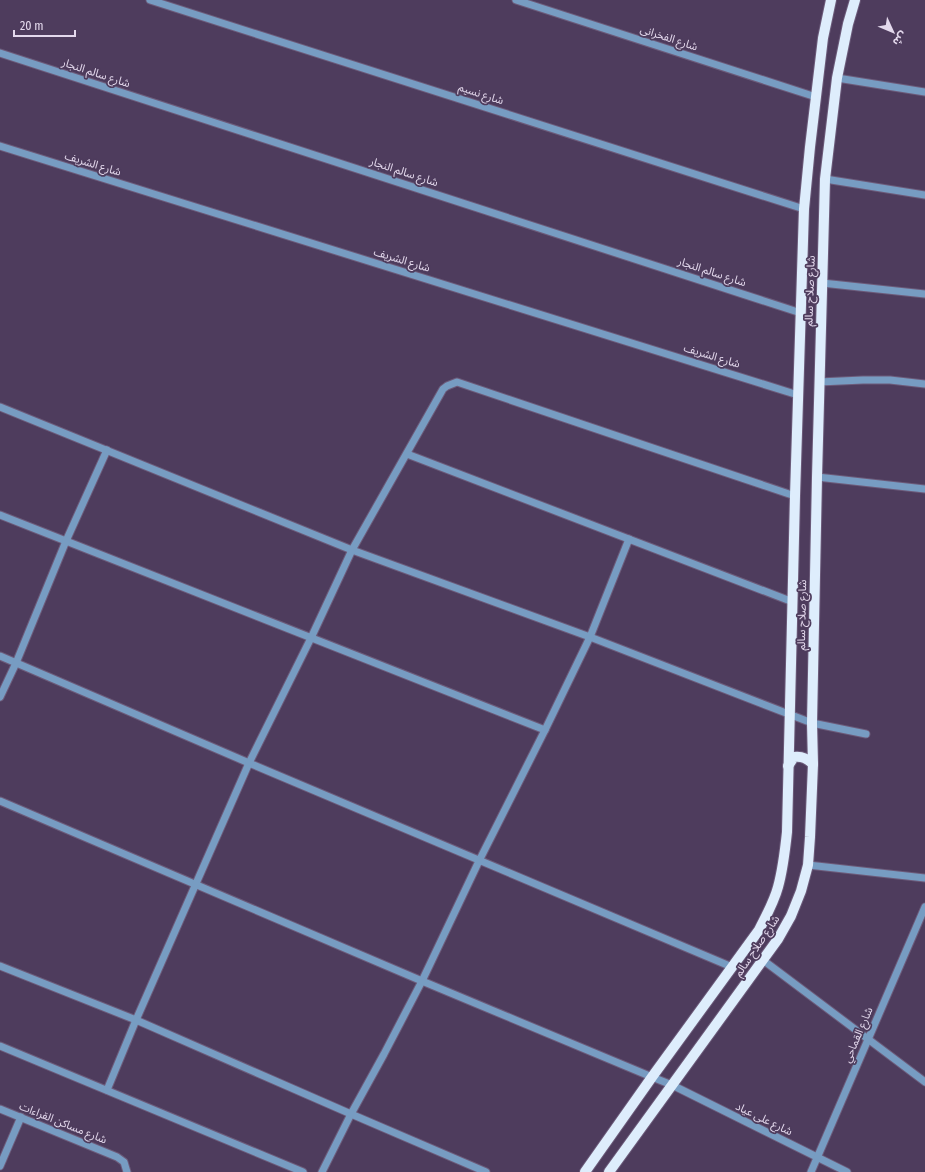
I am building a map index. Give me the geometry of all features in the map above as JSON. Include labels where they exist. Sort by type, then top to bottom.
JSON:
[{"type":"main road","name":"شارع صلاح سالم","points":[[585,1172],[759,930],[770,909],[778,887],[783,865],[787,832],[804,209],[822,38],[831,0]]},
{"type":"main road","name":"شارع صلاح سالم","points":[[608,1172],[778,939],[791,916],[801,891],[808,865],[813,764],[812,722],[817,477],[825,179],[837,78],[848,24],[855,0]]},
{"type":"main road","points":[[788,766],[794,757],[800,756],[813,764]]},
{"type":"street","name":"شارع نسيم","points":[[150,0],[804,209]]},
{"type":"street","name":"شارع الفخرانى","points":[[516,0],[816,96]]},
{"type":"street","name":"شارع سالم النجار","points":[[0,53],[801,312]]},
{"type":"street","points":[[837,78],[925,92]]},
{"type":"street","name":"شارع الشريف","points":[[0,146],[798,395]]},
{"type":"street","points":[[825,179],[925,195]]},
{"type":"street","points":[[822,283],[925,294]]},
{"type":"street","points":[[819,382],[890,380],[925,384]]},
{"type":"street","points":[[107,1090],[248,763],[311,638],[352,550],[443,390],[447,386],[457,382],[795,496]]},
{"type":"street","points":[[0,407],[352,550],[812,722],[866,734]]},
{"type":"street","points":[[0,697],[107,450]]},
{"type":"street","points":[[407,454],[793,602]]},
{"type":"street","points":[[817,477],[925,489]]},
{"type":"street","points":[[0,515],[545,730]]},
{"type":"street","points":[[322,1172],[351,1114],[422,981],[479,861],[590,638],[629,539]]},
{"type":"street","points":[[0,656],[248,763],[732,967]]},
{"type":"street","name":"شارع على عياد","points":[[0,801],[422,981],[652,1077],[847,1172]]},
{"type":"street","points":[[808,865],[925,878]]},
{"type":"street","name":"شارع القماحي","points":[[811,1172],[925,908]]},
{"type":"street","points":[[763,960],[925,1082]]},
{"type":"street","points":[[0,966],[136,1020],[486,1172]]},
{"type":"street","points":[[0,1046],[303,1172]]},
{"type":"street","name":"شارع مساكن القراءات","points":[[0,1109],[117,1157],[124,1162],[127,1172]]},
{"type":"street","points":[[0,1166],[21,1117]]}]
